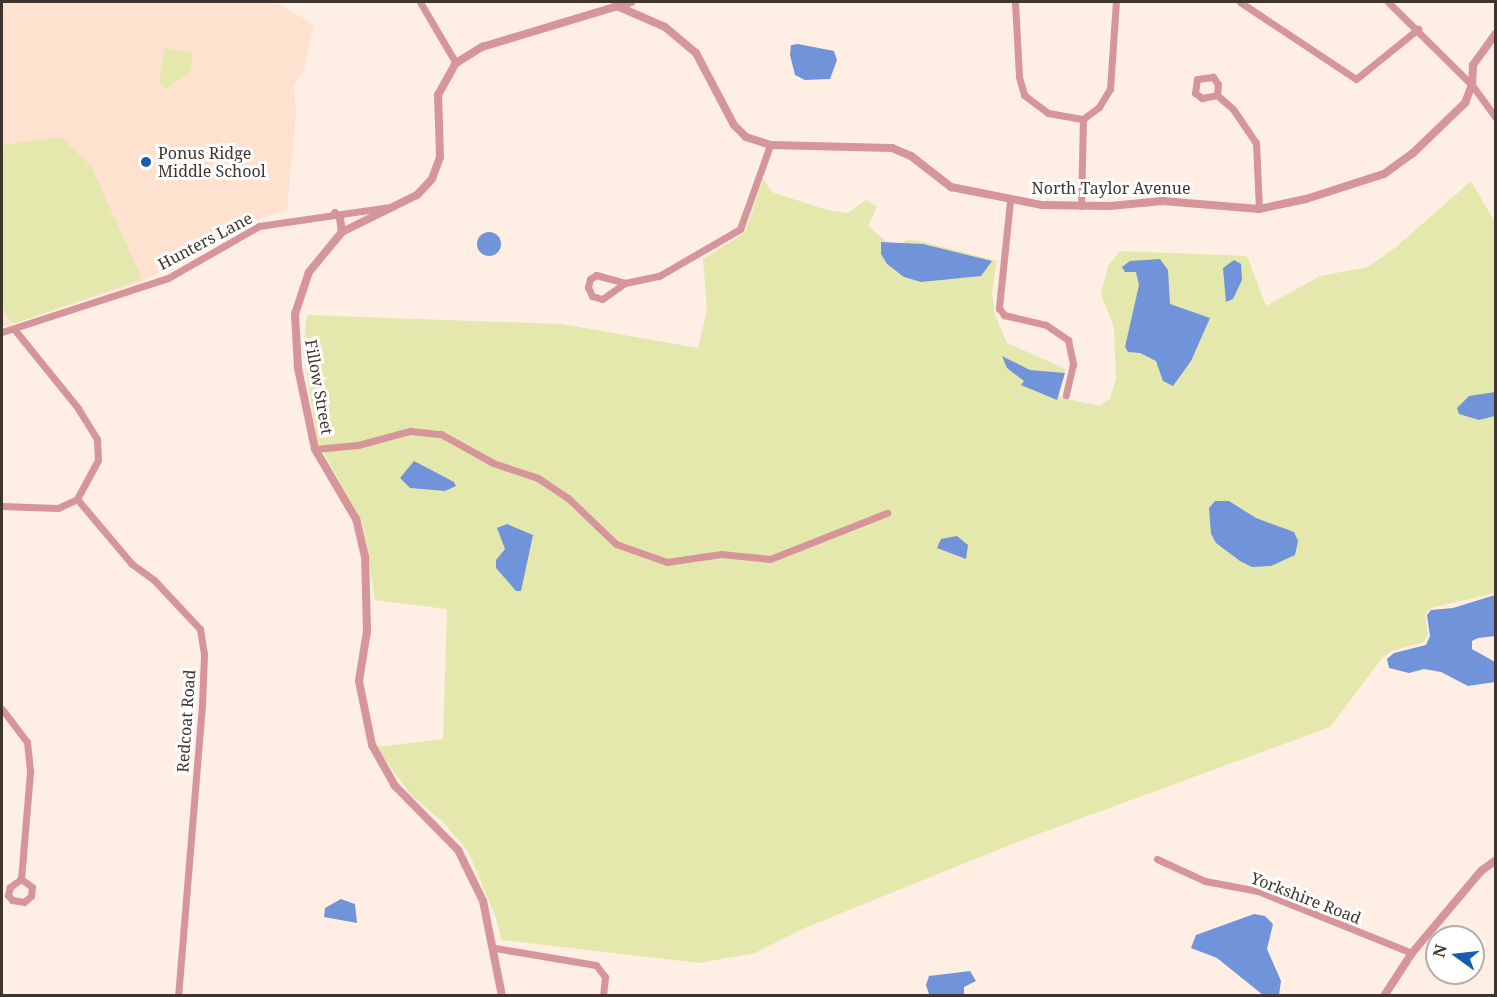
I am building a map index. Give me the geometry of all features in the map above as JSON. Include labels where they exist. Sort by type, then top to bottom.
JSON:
[{"type":"street","points":[[420,2],[456,63]]},
{"type":"street","name":"Fillow Street","points":[[502,996],[495,948],[483,902],[458,850],[395,786],[372,745],[359,681],[367,631],[365,557],[356,519],[315,449],[298,369],[295,314],[309,272],[342,232],[424,190],[436,172],[441,151],[438,95],[456,63],[482,47],[631,2]]},
{"type":"street","points":[[1015,2],[1019,77],[1024,95],[1048,113],[1083,119],[1100,107],[1110,89],[1116,2]]},
{"type":"street","points":[[1240,2],[1356,80],[1418,29]]},
{"type":"street","points":[[1388,2],[1418,29],[1472,85],[1496,118]]},
{"type":"street","name":"North Taylor Avenue","points":[[617,6],[665,27],[696,53],[734,125],[746,136],[770,146],[892,148],[911,156],[944,184],[1010,201],[1081,206],[1163,201],[1259,209],[1306,199],[1384,174],[1412,154],[1465,103],[1472,85],[1473,65],[1496,33]]},
{"type":"street","points":[[1217,95],[1233,108],[1256,143],[1259,209]]},
{"type":"street","points":[[1081,206],[1083,119]]},
{"type":"street","points":[[625,283],[596,275],[588,287],[592,296],[602,299],[625,283],[667,272],[740,229],[770,146]]},
{"type":"street","points":[[1010,201],[999,308],[1004,315],[1046,325],[1068,340],[1072,364],[1066,395]]},
{"type":"street","name":"Hunters Lane","points":[[2,332],[176,275],[259,226],[335,213],[392,207]]},
{"type":"street","points":[[335,213],[340,218],[342,232]]},
{"type":"street","points":[[2,506],[58,508],[77,498],[98,460],[97,439],[78,408],[14,329]]},
{"type":"street","points":[[315,449],[358,445],[410,431],[441,434],[493,463],[538,478],[568,498],[616,544],[667,562],[715,554],[770,559],[887,513]]},
{"type":"street","name":"Redcoat Road","points":[[77,498],[132,564],[154,580],[200,629],[204,654],[202,705],[178,996]]},
{"type":"street","points":[[2,710],[27,742],[30,772],[21,879]]},
{"type":"street","name":"Yorkshire Road","points":[[1156,858],[1205,881],[1258,891],[1412,953]]},
{"type":"street","points":[[1384,996],[1412,953],[1481,871],[1496,860]]},
{"type":"street","points":[[495,948],[596,965],[605,977],[603,996]]},
{"type":"shaded area","name":"Ponus Ridge Middle School","points":[[2,2],[275,2],[314,25],[304,70],[294,86],[296,114],[287,210],[249,222],[141,282],[2,327]]},
{"type":"green space","points":[[165,48],[193,53],[190,74],[173,82],[167,90],[159,81]]},
{"type":"green space","points":[[61,137],[91,166],[142,279],[13,324],[2,308],[2,145]]},
{"type":"green space","points":[[763,179],[772,192],[827,210],[848,213],[866,200],[877,207],[868,226],[894,248],[907,240],[920,241],[997,261],[992,292],[995,315],[1007,343],[1066,369],[1058,392],[1062,398],[1100,406],[1110,399],[1116,378],[1114,328],[1101,294],[1108,266],[1120,251],[1247,256],[1266,306],[1320,276],[1368,267],[1396,247],[1471,181],[1495,222],[1495,593],[1431,608],[1425,615],[1428,635],[1424,642],[1394,650],[1383,657],[1330,727],[1025,839],[807,927],[755,953],[699,963],[501,940],[496,918],[468,851],[442,821],[412,796],[376,747],[443,739],[447,609],[375,600],[363,524],[317,441],[303,349],[307,315],[562,324],[698,348],[707,310],[703,259],[745,233]]},
{"type":"water","points":[[798,44],[834,51],[837,60],[830,79],[805,80],[795,75],[790,55],[791,45]]},
{"type":"water","points":[[489,232],[494,233],[500,239],[500,249],[494,255],[489,256],[484,255],[478,249],[477,244],[478,239],[484,233]]},
{"type":"water","points":[[881,242],[923,244],[992,261],[981,276],[921,282],[904,277],[887,264],[881,254]]},
{"type":"water","points":[[1160,259],[1168,270],[1170,304],[1210,318],[1191,361],[1173,386],[1163,381],[1156,361],[1140,353],[1128,352],[1125,347],[1139,285],[1136,272],[1125,272],[1122,267],[1130,261]]},
{"type":"water","points":[[1234,260],[1241,264],[1242,280],[1233,299],[1226,302],[1223,268]]},
{"type":"water","points":[[1002,356],[1030,370],[1065,373],[1057,400],[1021,385],[1024,381],[1007,368]]},
{"type":"water","points":[[1495,392],[1495,416],[1479,420],[1459,414],[1457,408],[1469,396]]},
{"type":"water","points":[[414,461],[454,482],[456,486],[445,491],[410,488],[400,478]]},
{"type":"water","points":[[1215,501],[1229,501],[1256,518],[1294,532],[1298,541],[1295,555],[1271,566],[1252,567],[1240,561],[1216,543],[1211,534],[1209,508]]},
{"type":"water","points":[[507,524],[533,535],[521,591],[516,591],[496,568],[496,560],[505,549],[497,528]]},
{"type":"water","points":[[957,536],[968,545],[966,559],[937,548],[941,539]]},
{"type":"water","points":[[1495,595],[1495,636],[1472,641],[1472,649],[1495,662],[1495,682],[1468,686],[1441,672],[1424,669],[1409,673],[1389,668],[1387,659],[1394,653],[1426,645],[1430,636],[1427,615],[1431,610],[1453,608]]},
{"type":"water","points":[[341,899],[355,904],[357,923],[324,917],[325,908]]},
{"type":"water","points":[[1254,914],[1265,916],[1273,924],[1267,949],[1281,981],[1279,995],[1263,995],[1217,958],[1191,948],[1196,935]]},
{"type":"water","points":[[970,971],[976,981],[964,987],[964,995],[929,994],[926,985],[929,976]]},
{"type":"place","name":"Ponus Ridge Middle School","points":[[146,162]]}]
